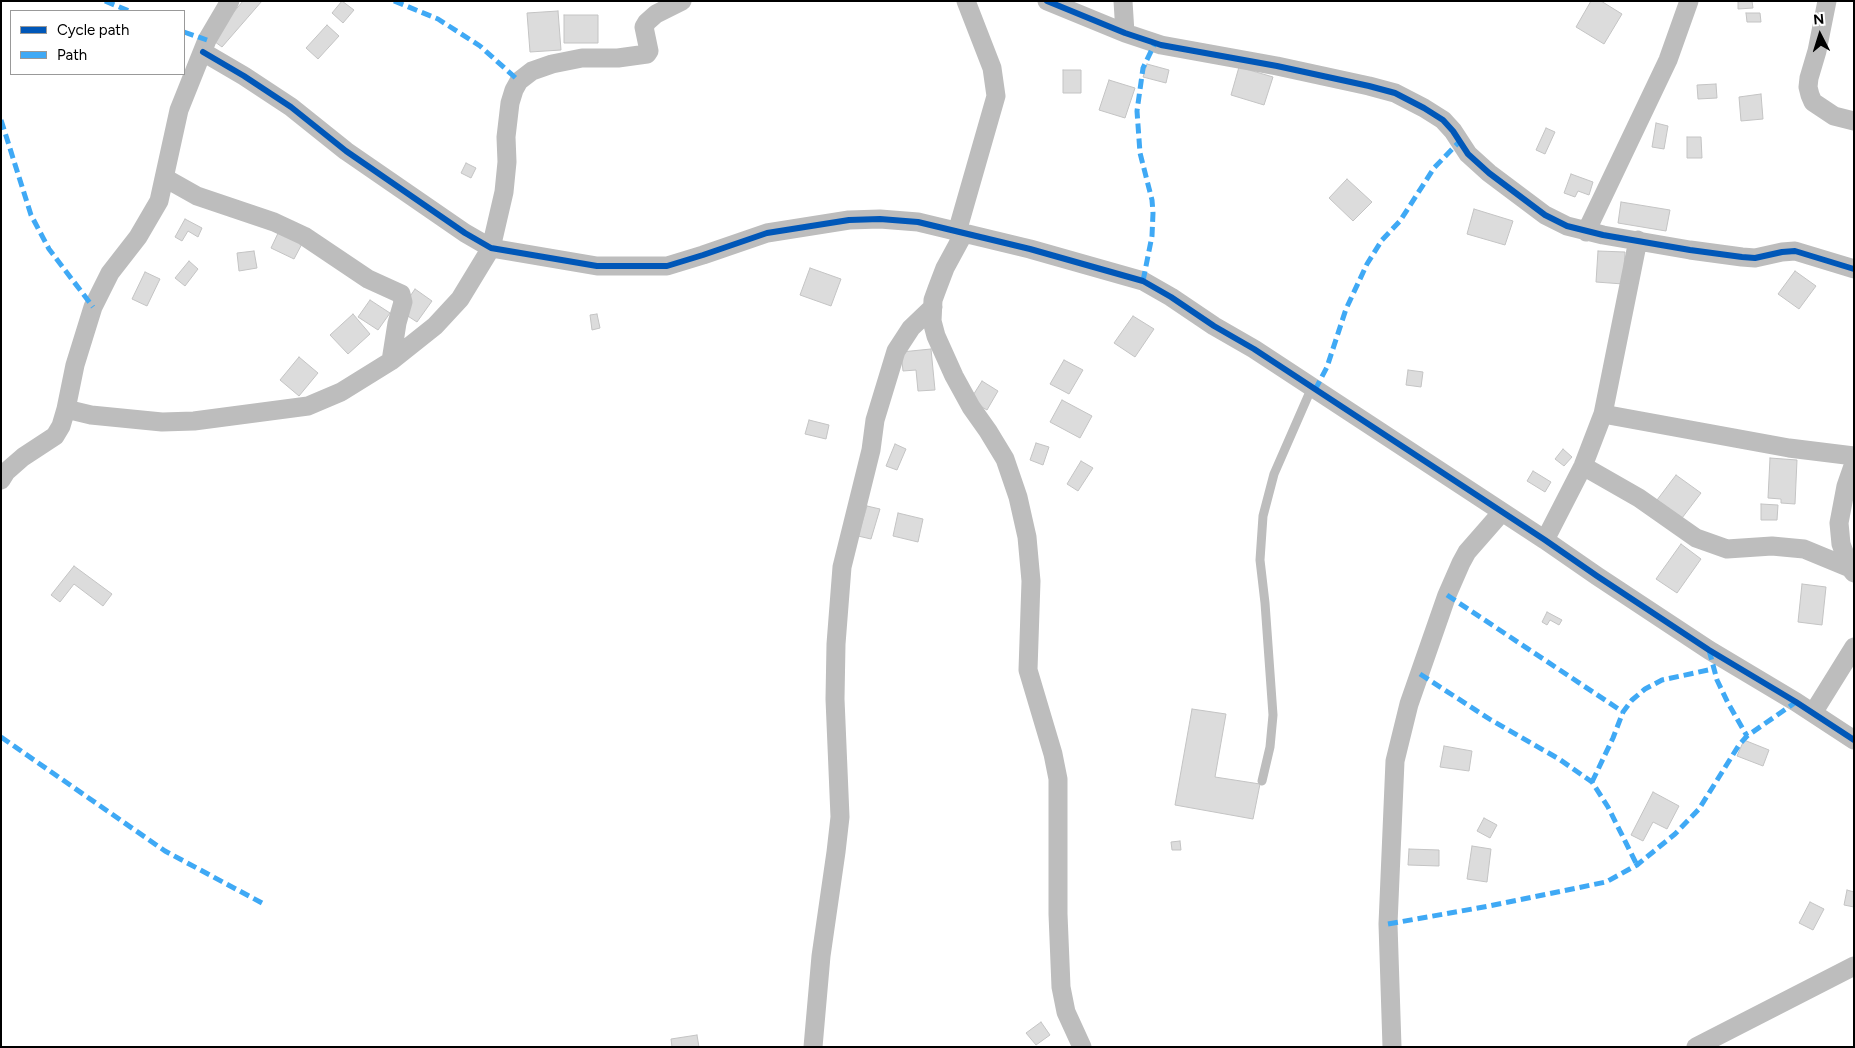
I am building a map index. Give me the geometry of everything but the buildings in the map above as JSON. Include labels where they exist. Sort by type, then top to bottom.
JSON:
[{"type":"street","points":[[1,480],[6,472],[23,457],[55,436],[61,426],[74,365],[93,307],[110,273],[138,237],[159,201],[179,110],[207,40],[230,1]]},
{"type":"street","points":[[66,409],[90,415],[162,422],[194,421],[308,406],[341,392],[391,361],[434,326],[460,299],[491,248],[504,192],[506,138],[510,103],[519,81],[532,71],[552,64],[582,58],[618,58],[647,54],[649,51],[644,27],[647,22],[664,10],[682,1]]},
{"type":"street","points":[[966,1],[992,68],[996,96],[966,195],[960,233],[933,300],[932,321],[943,354],[971,407],[1005,459],[1018,497],[1027,537],[1031,581],[1028,670],[1053,754],[1058,779],[1058,914],[1061,987],[1066,1012],[1082,1047]]},
{"type":"street","points":[[1047,1],[1125,33],[1161,45],[1277,66],[1370,86],[1395,94],[1424,108],[1442,120],[1468,154],[1489,173],[1545,215],[1567,226],[1586,232],[1742,257],[1755,258],[1794,251],[1854,269]]},
{"type":"street","points":[[1123,1],[1125,33]]},
{"type":"street","points":[[1586,232],[1668,60],[1688,1]]},
{"type":"street","points":[[1826,1],[1808,87],[1813,102],[1834,116],[1854,121]]},
{"type":"street","points":[[203,52],[292,107],[346,151],[491,248],[597,266],[667,266],[767,233],[849,220],[880,219],[918,222],[1030,249],[1143,281],[1254,349],[1546,540],[1693,639],[1813,712],[1854,740]]},
{"type":"street","points":[[165,178],[197,196],[282,225],[304,236],[368,278],[401,294],[403,302],[396,323],[391,361]]},
{"type":"street","points":[[1546,540],[1583,466],[1603,414],[1638,240]]},
{"type":"street","points":[[813,1047],[820,956],[840,817],[835,699],[836,644],[842,567],[871,450],[875,420],[896,351],[911,328],[933,307]]},
{"type":"street","points":[[1603,414],[1788,448],[1854,456]]},
{"type":"street","points":[[1852,570],[1841,544],[1839,523],[1846,486],[1854,463]]},
{"type":"street","points":[[1583,466],[1639,498],[1696,538],[1727,548],[1772,546],[1804,549],[1852,570]]},
{"type":"street","points":[[1392,1047],[1388,924],[1395,761],[1410,704],[1447,595],[1467,552],[1502,512]]},
{"type":"street","points":[[1813,712],[1854,647]]},
{"type":"street","points":[[1696,1047],[1854,966]]},
{"type":"lane","points":[[1262,781],[1270,747],[1273,715],[1271,673],[1260,560],[1263,516],[1274,474],[1312,387]]},
{"type":"marked path","points":[[105,1],[127,10]]},
{"type":"marked path","points":[[394,1],[438,19],[480,46],[519,81]]},
{"type":"marked path","points":[[185,32],[207,40]]},
{"type":"marked path","points":[[1143,281],[1152,236],[1153,213],[1152,200],[1140,153],[1137,111],[1143,68],[1155,43]]},
{"type":"marked path","points":[[1,120],[31,215],[49,249],[93,307]]},
{"type":"marked path","points":[[1315,390],[1327,367],[1346,309],[1367,264],[1382,240],[1400,221],[1434,168],[1459,142]]},
{"type":"marked path","points":[[1447,595],[1623,712]]},
{"type":"marked path","points":[[1709,650],[1717,680],[1747,736]]},
{"type":"marked path","points":[[1592,782],[1623,712],[1632,700],[1645,689],[1662,680],[1713,669]]},
{"type":"marked path","points":[[1420,674],[1491,720],[1559,759],[1592,782],[1608,807],[1637,865]]},
{"type":"marked path","points":[[1388,924],[1606,882],[1637,865],[1675,834],[1699,809],[1739,745],[1747,736],[1796,702]]},
{"type":"marked path","points":[[1,737],[165,851],[262,903]]},
{"type":"cycle path","points":[[1047,1],[1125,33],[1161,45],[1277,66],[1395,93],[1443,120],[1453,131],[1468,154],[1489,173],[1545,215],[1567,226],[1603,235],[1742,257],[1755,258],[1795,251],[1854,269]]},
{"type":"cycle path","points":[[203,52],[291,107],[346,151],[465,233],[491,248],[597,266],[667,266],[767,233],[849,220],[880,219],[918,222],[1030,249],[1143,281],[1254,349],[1709,650],[1796,702],[1854,740]]}]
